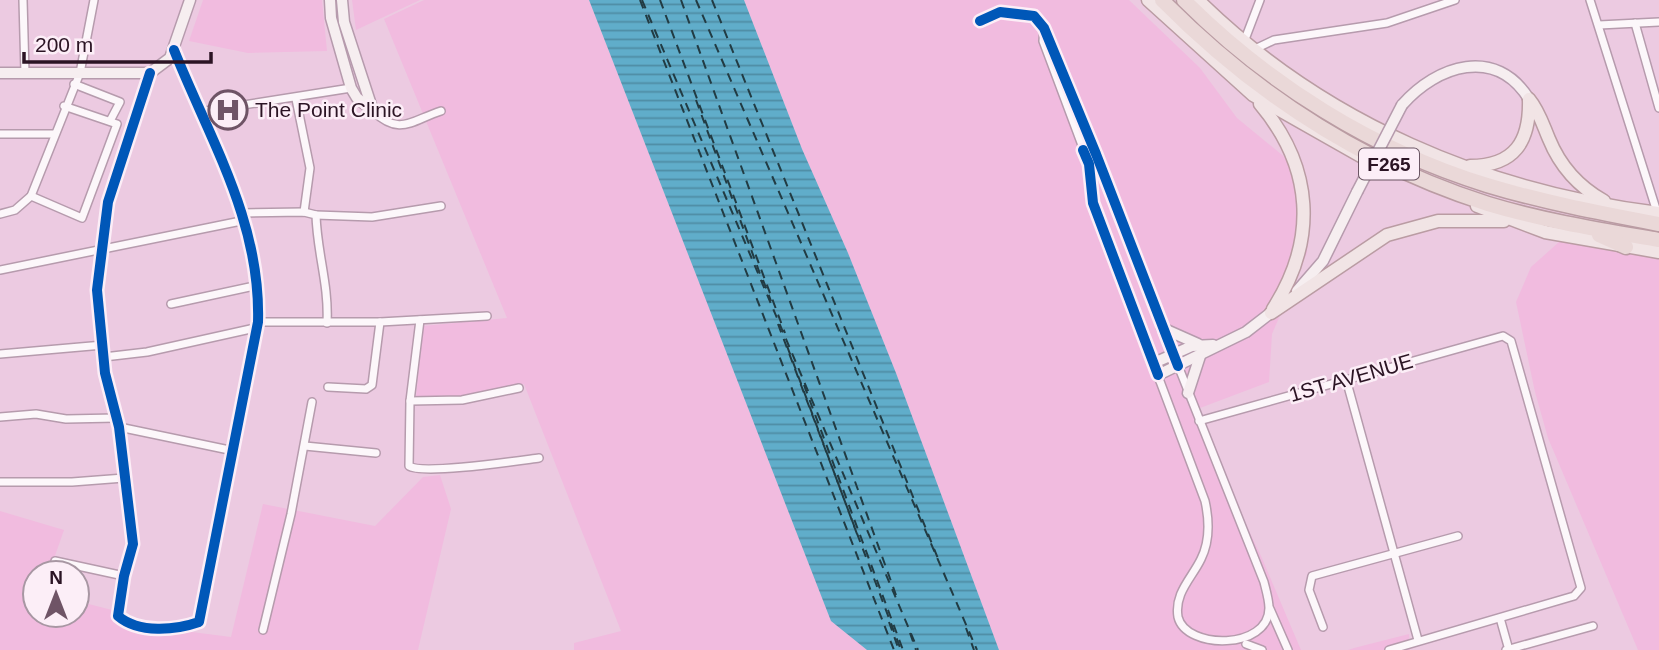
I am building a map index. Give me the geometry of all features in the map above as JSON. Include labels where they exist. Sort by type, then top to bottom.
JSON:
[{"type":"highway","name":"F265","points":[[1162,0],[1219,61],[1241,79],[1328,133],[1397,169],[1488,204],[1627,241],[1659,240]]},
{"type":"highway","name":"F265","points":[[1184,0],[1251,61],[1293,91],[1401,152],[1485,185],[1527,197],[1659,217]]},
{"type":"highway","points":[[1578,227],[1597,238],[1627,241]]},
{"type":"main road","points":[[1148,0],[1219,61]]},
{"type":"main road","points":[[1198,0],[1249,46],[1345,112],[1402,143],[1460,166],[1659,217]]},
{"type":"main road","points":[[1241,79],[1274,121],[1287,144],[1300,174],[1303,191],[1298,262],[1271,313]]},
{"type":"main road","points":[[1253,96],[1355,155],[1512,221],[1545,232],[1597,238]]},
{"type":"main road","points":[[1529,99],[1568,172],[1587,191],[1620,209]]},
{"type":"main road","points":[[1460,166],[1494,163],[1514,152],[1528,130],[1529,99]]},
{"type":"main road","points":[[1271,313],[1387,235],[1438,221],[1512,221]]},
{"type":"main road","points":[[1627,241],[1659,252]]},
{"type":"street","points":[[23,0],[25,73]]},
{"type":"street","points":[[0,214],[15,210],[31,196],[64,106],[77,79],[94,0]]},
{"type":"street","points":[[0,73],[77,79],[150,73],[165,64],[174,50],[190,0]]},
{"type":"street","points":[[330,0],[331,18],[351,88],[357,98],[385,123],[399,126],[441,110]]},
{"type":"street","points":[[342,0],[344,22],[373,111]]},
{"type":"street","points":[[1260,0],[1249,46],[1387,23],[1455,0]]},
{"type":"street","points":[[1590,0],[1659,217]]},
{"type":"street","points":[[980,21],[1000,12],[1034,16],[1044,28],[1264,582],[1269,608],[1288,650]]},
{"type":"street","points":[[1599,25],[1659,22]]},
{"type":"street","points":[[1635,23],[1659,108]]},
{"type":"street","points":[[1044,28],[1043,41],[1089,164],[1093,204],[1154,363],[1208,516],[1207,540],[1202,558],[1180,594],[1178,618],[1183,629],[1203,646],[1219,650],[1246,644],[1264,628],[1269,608]]},
{"type":"street","points":[[150,73],[108,202],[100,249],[97,290],[104,357],[119,427],[133,544],[124,576],[118,616],[122,620],[167,630],[199,622],[234,451],[256,325],[259,285],[245,217],[174,50]]},
{"type":"street","points":[[1158,375],[1175,361],[1245,331],[1303,286],[1323,261],[1402,105],[1412,93],[1438,75],[1473,66],[1508,75],[1529,99]]},
{"type":"street","points":[[77,79],[120,102],[110,121]]},
{"type":"street","points":[[199,111],[296,99],[351,88]]},
{"type":"street","points":[[296,99],[310,168],[304,212]]},
{"type":"street","points":[[31,196],[82,218],[117,124],[64,106]]},
{"type":"street","points":[[0,134],[54,134]]},
{"type":"street","points":[[0,270],[245,217],[304,212],[316,215],[372,217],[441,206]]},
{"type":"street","points":[[316,215],[316,246],[329,294],[327,323]]},
{"type":"street","points":[[171,304],[259,285]]},
{"type":"street","points":[[104,357],[147,352],[256,325],[486,316]]},
{"type":"street","points":[[420,320],[411,401],[409,466],[414,469],[538,458]]},
{"type":"street","points":[[328,387],[366,389],[372,385],[380,322]]},
{"type":"street","points":[[1161,328],[1201,349]]},
{"type":"street","name":"1ST AVENUE","points":[[1199,421],[1503,336],[1513,343],[1581,588],[1574,596],[1500,618]]},
{"type":"street","points":[[0,354],[103,345]]},
{"type":"street","points":[[1188,393],[1201,349]]},
{"type":"street","points":[[1154,363],[1175,361]]},
{"type":"street","points":[[1346,379],[1418,640]]},
{"type":"street","points":[[411,401],[462,400],[519,388]]},
{"type":"street","points":[[263,631],[305,446],[312,402]]},
{"type":"street","points":[[0,416],[36,414],[66,419],[116,418]]},
{"type":"street","points":[[119,427],[234,451]]},
{"type":"street","points":[[305,446],[376,453]]},
{"type":"street","points":[[0,482],[72,482],[124,478]]},
{"type":"street","points":[[1323,628],[1309,590],[1308,583],[1312,576],[1458,536]]},
{"type":"street","points":[[91,569],[124,576]]},
{"type":"street","points":[[1389,650],[1500,618],[1508,650],[1593,626]]},
{"type":"street","points":[[1246,644],[1262,650]]},
{"type":"shaded area","points":[[203,0],[322,0],[327,51],[248,53],[189,41]]},
{"type":"shaded area","points":[[352,0],[420,0],[356,30]]},
{"type":"shaded area","points":[[424,0],[589,0],[831,620],[867,650],[574,650],[574,643],[621,631],[524,384],[466,401],[416,397],[423,326],[507,318],[384,19]]},
{"type":"shaded area","points":[[744,0],[1129,0],[1200,68],[1237,118],[1298,168],[1308,224],[1307,253],[1272,334],[1269,382],[1192,411],[1261,556],[1301,650],[999,650],[896,373],[848,253],[802,149]]},
{"type":"shaded area","points":[[1563,233],[1659,252],[1659,650],[1638,650],[1548,438],[1535,392],[1516,302],[1531,267],[1559,242]]},
{"type":"shaded area","points":[[440,475],[451,509],[418,650],[0,650],[0,511],[64,530],[54,559],[21,559],[21,629],[91,629],[91,605],[112,610],[116,622],[167,633],[192,632],[231,637],[263,504],[375,526],[423,477]]},
{"type":"shaded area","points":[[1409,634],[1410,650],[1348,650],[1354,648]]},
{"type":"water","points":[[589,0],[744,0],[802,149],[848,253],[896,373],[999,650],[867,650],[831,621]]},
{"type":"ferry route","points":[[640,0],[894,650]]},
{"type":"ferry route","points":[[642,0],[918,650]]},
{"type":"ferry route","points":[[660,0],[785,333]]},
{"type":"ferry route","points":[[681,0],[896,595]]},
{"type":"ferry route","points":[[696,0],[977,650]]},
{"type":"ferry route","points":[[712,0],[939,561]]},
{"type":"ferry route","points":[[696,100],[763,282]]},
{"type":"ferry route","points":[[763,280],[771,301]]},
{"type":"ferry route","points":[[778,324],[901,650]]},
{"type":"ferry route","points":[[787,346],[857,534]]},
{"type":"ferry route","points":[[804,385],[903,650]]},
{"type":"ferry route","points":[[889,622],[899,650]]},
{"type":"ferry route","points":[[966,628],[974,650]]},
{"type":"ferry route","points":[[910,633],[916,650]]},
{"type":"cycle path","points":[[980,21],[1000,12],[1034,16],[1044,28],[1178,366]]},
{"type":"cycle path","points":[[150,73],[108,202],[97,290],[105,373],[119,427],[133,544],[124,576],[118,616],[136,626],[158,629],[199,622],[258,322],[257,285],[242,216],[218,150],[174,50]]},
{"type":"cycle path","points":[[1083,150],[1089,164],[1093,203],[1158,375]]},
{"type":"place","name":"The Point Clinic","points":[[228,110]]}]
